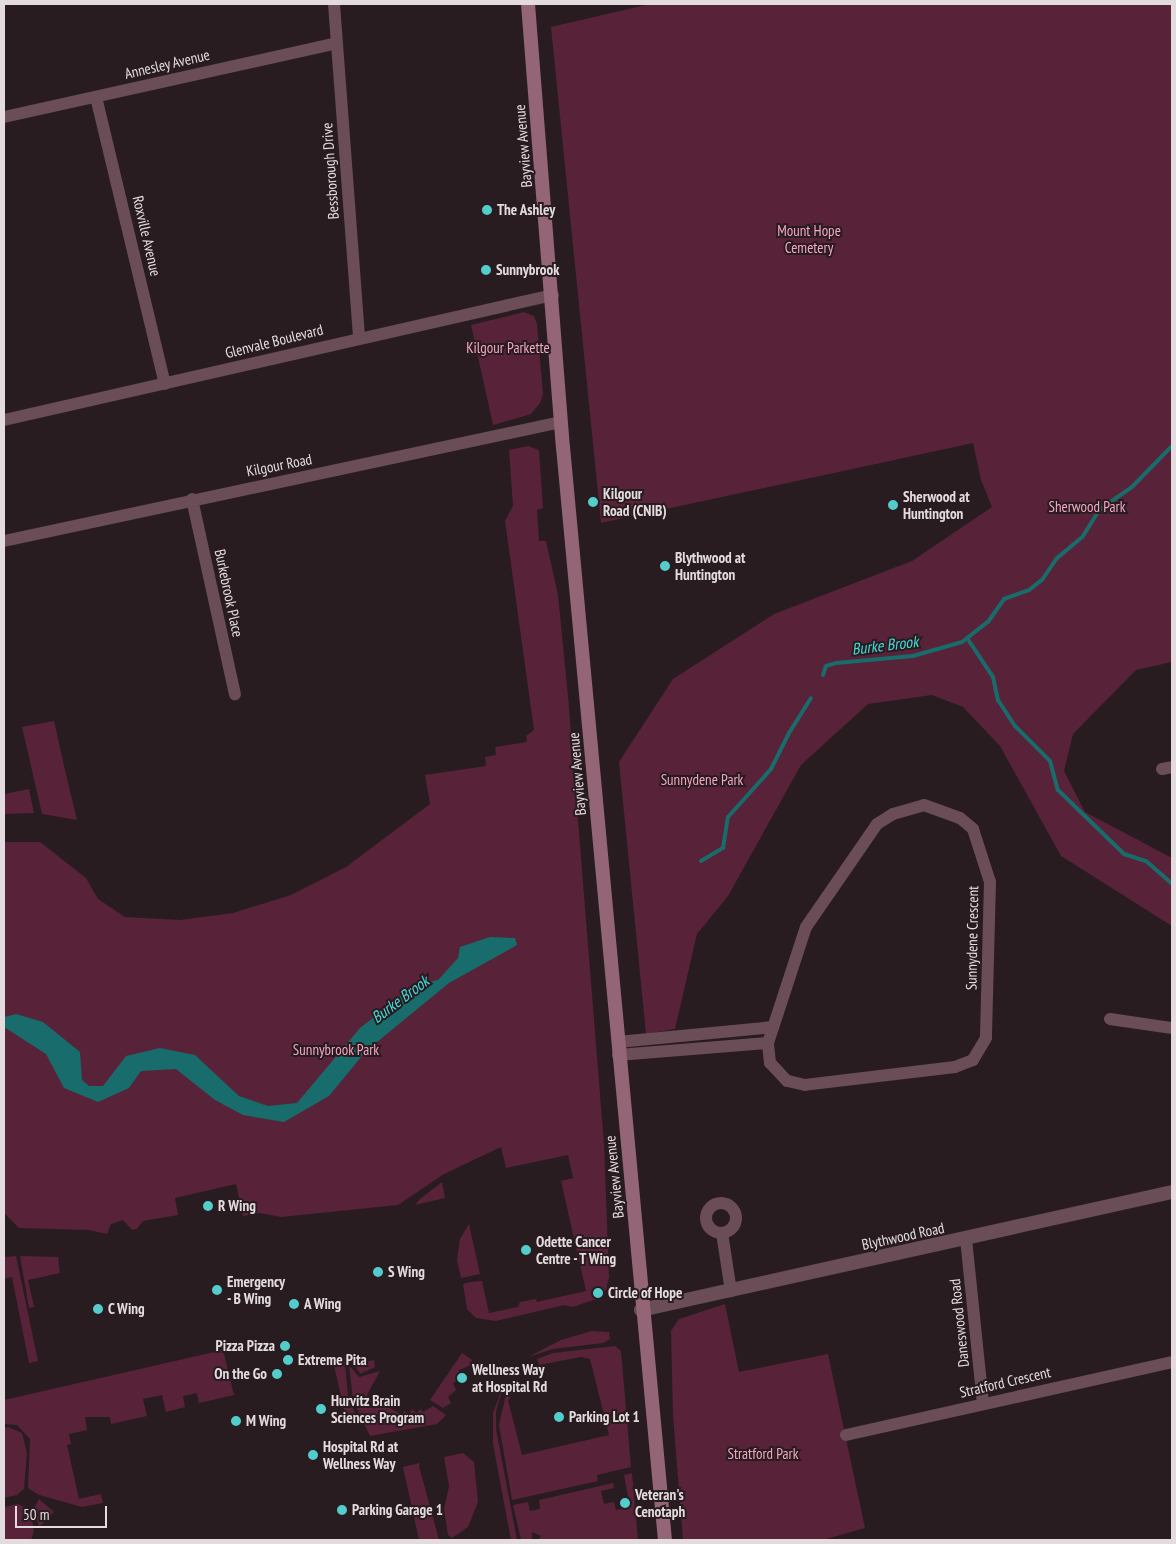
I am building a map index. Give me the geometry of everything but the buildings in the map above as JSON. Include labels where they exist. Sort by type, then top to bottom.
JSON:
[{"type":"main road","name":"Bayview Avenue","points":[[528,4],[553,295],[561,422],[641,1310],[665,1540]]},
{"type":"street","name":"Bessborough Drive","points":[[334,4],[359,337]]},
{"type":"street","name":"Annesley Avenue","points":[[4,117],[337,43]]},
{"type":"street","name":"Roxville Avenue","points":[[96,97],[165,384]]},
{"type":"street","name":"Glenvale Boulevard","points":[[4,420],[165,384],[359,337],[553,295]]},
{"type":"street","name":"Kilgour Road","points":[[4,541],[192,499],[561,422]]},
{"type":"street","name":"Burkebrook Place","points":[[192,499],[235,694]]},
{"type":"street","name":"Sunnydene Crescent","points":[[924,805],[960,818],[973,829],[990,882],[986,1038],[973,1060],[955,1067],[805,1085],[787,1081],[770,1063],[768,1043],[806,927],[877,824],[893,814],[924,805]]},
{"type":"street","points":[[1110,1019],[1172,1028]]},
{"type":"street","points":[[618,1048],[687,1034],[773,1026]]},
{"type":"street","points":[[687,1034],[688,1049]]},
{"type":"street","points":[[618,1048],[688,1049],[768,1043]]},
{"type":"street","name":"Blythwood Road","points":[[641,1310],[1172,1192]]},
{"type":"street","points":[[722,1233],[731,1291]]},
{"type":"street","name":"Daneswood Road","points":[[966,1239],[983,1404]]},
{"type":"street","name":"Stratford Crescent","points":[[846,1435],[1172,1362]]},
{"type":"green space","name":"Mount Hope Cemetery","points":[[650,4],[1172,4],[1172,662],[1136,670],[1073,734],[1064,771],[1085,812],[1172,858],[1172,926],[1061,856],[1000,746],[963,707],[932,695],[868,704],[801,765],[728,896],[697,934],[675,1029],[646,1034],[619,762],[673,679],[774,614],[912,561],[992,507],[981,480],[973,443],[601,523],[551,27]]},
{"type":"green space","name":"Kilgour Parkette","points":[[524,312],[534,316],[537,324],[543,394],[540,403],[531,414],[493,425],[471,325]]},
{"type":"green space","name":"Sunnybrook Park","points":[[528,446],[539,450],[543,508],[537,510],[539,541],[546,541],[558,595],[568,696],[604,1144],[609,1277],[602,1297],[573,1307],[564,1305],[496,1321],[476,1318],[467,1309],[463,1284],[470,1282],[482,1281],[489,1313],[518,1307],[520,1302],[536,1299],[537,1302],[586,1291],[561,1181],[573,1178],[568,1155],[506,1168],[501,1147],[444,1174],[398,1205],[281,1217],[260,1213],[243,1216],[236,1184],[175,1198],[178,1215],[143,1221],[137,1229],[132,1230],[123,1220],[111,1224],[107,1234],[89,1230],[19,1228],[4,1213],[4,842],[40,842],[86,878],[98,899],[125,917],[180,920],[233,913],[291,895],[346,867],[430,804],[425,775],[486,766],[485,757],[496,755],[495,747],[527,742],[526,736],[534,730],[505,521],[513,506],[509,450]]},
{"type":"green space","points":[[54,721],[77,820],[42,814],[22,727]]},
{"type":"green space","points":[[29,789],[34,813],[4,814],[4,794]]},
{"type":"green space","points":[[442,1182],[445,1198],[415,1205],[420,1199]]},
{"type":"green space","points":[[469,1224],[480,1274],[461,1278],[457,1260],[460,1239]]},
{"type":"green space","points":[[16,1256],[38,1361],[29,1363],[12,1277],[4,1279],[4,1257]]},
{"type":"green space","points":[[20,1256],[58,1257],[60,1273],[28,1280],[34,1307],[29,1308]]},
{"type":"green space","name":"Stratford Park","points":[[725,1304],[739,1372],[828,1354],[865,1528],[823,1540],[683,1540],[673,1416],[671,1331],[679,1319]]},
{"type":"green space","points":[[592,1331],[609,1332],[610,1339],[603,1343],[553,1349],[528,1357],[561,1340]]},
{"type":"green space","points":[[615,1346],[621,1351],[631,1467],[597,1475],[598,1481],[512,1500],[499,1425],[506,1394],[511,1397],[508,1400],[522,1455],[609,1435],[590,1359],[581,1357],[539,1365],[537,1359],[553,1353]]},
{"type":"green space","points":[[223,1350],[234,1395],[199,1403],[197,1393],[183,1396],[185,1407],[166,1412],[162,1395],[143,1399],[147,1416],[111,1424],[110,1417],[85,1417],[87,1430],[69,1434],[71,1444],[67,1445],[79,1499],[101,1494],[103,1503],[82,1507],[39,1495],[28,1488],[30,1439],[17,1425],[4,1424],[4,1400]]},
{"type":"green space","points":[[462,1353],[472,1360],[469,1366],[459,1370],[460,1380],[453,1383],[456,1390],[448,1397],[451,1403],[443,1408],[430,1400]]},
{"type":"green space","points":[[356,1354],[358,1363],[374,1360],[375,1367],[360,1374],[353,1361],[345,1363],[348,1396],[356,1416],[346,1419],[334,1365],[325,1366],[324,1361]]},
{"type":"green space","points":[[349,1365],[359,1377],[380,1371],[367,1395],[402,1415],[404,1411],[409,1414],[412,1409],[417,1413],[420,1409],[423,1412],[433,1406],[446,1415],[437,1424],[370,1436],[353,1400]]},
{"type":"green space","points":[[504,1384],[496,1411],[496,1429],[517,1540],[511,1540],[493,1444],[493,1413]]},
{"type":"green space","points":[[8,1427],[22,1433],[27,1453],[24,1489],[17,1495],[4,1498],[4,1428]]},
{"type":"green space","points":[[463,1453],[474,1462],[478,1502],[468,1527],[452,1538],[448,1535],[444,1509],[449,1486],[444,1457]]},
{"type":"green space","points":[[420,1463],[419,1466],[439,1540],[419,1540],[403,1467]]},
{"type":"green space","points":[[632,1473],[638,1540],[538,1540],[541,1536],[532,1532],[532,1540],[521,1540],[513,1505],[528,1502],[530,1511],[540,1509],[539,1500],[613,1483],[614,1488],[601,1491],[604,1504],[614,1502],[616,1510],[630,1507],[624,1475]]},
{"type":"green space","points":[[39,1499],[54,1512],[39,1527],[34,1509]]},
{"type":"green space","points":[[18,1504],[30,1510],[34,1531],[31,1540],[4,1540],[4,1507]]},
{"type":"water","points":[[490,937],[515,938],[517,945],[449,983],[366,1051],[329,1096],[284,1122],[243,1115],[215,1100],[176,1069],[141,1071],[129,1088],[98,1102],[64,1088],[46,1054],[4,1027],[4,1017],[16,1014],[43,1022],[80,1052],[82,1080],[89,1086],[103,1086],[126,1056],[160,1048],[195,1055],[239,1096],[268,1106],[297,1103],[360,1028],[415,985],[438,980],[458,958],[460,947]]},
{"type":"waterway","name":"Burke Brook","points":[[823,675],[826,666],[836,663],[913,656],[962,642],[988,622],[1004,599],[1029,590],[1042,580],[1056,559],[1083,536],[1099,510],[1132,487],[1172,446]]},
{"type":"waterway","points":[[967,638],[993,677],[998,700],[1015,726],[1050,761],[1058,790],[1124,854],[1146,861],[1172,884]]},
{"type":"waterway","name":"Burke Brook","points":[[701,861],[723,848],[728,817],[771,769],[789,733],[811,698]]},
{"type":"place","name":"The Ashley","points":[[487,210]]},
{"type":"place","name":"Sunnybrook","points":[[486,270]]},
{"type":"place","name":"Kilgour Road (CNIB)","points":[[593,502]]},
{"type":"place","name":"Sherwood at Huntington","points":[[893,505]]},
{"type":"place","name":"Blythwood at Huntington","points":[[665,566]]},
{"type":"place","name":"R Wing","points":[[208,1206]]},
{"type":"place","name":"Odette Cancer Centre - T Wing","points":[[526,1250]]},
{"type":"place","name":"S Wing","points":[[378,1272]]},
{"type":"place","name":"Emergency - B Wing","points":[[217,1290]]},
{"type":"place","name":"Circle of Hope","points":[[598,1293]]},
{"type":"place","name":"A Wing","points":[[294,1304]]},
{"type":"place","name":"C Wing","points":[[98,1309]]},
{"type":"place","name":"Pizza Pizza","points":[[285,1346]]},
{"type":"place","name":"Extreme Pita","points":[[288,1360]]},
{"type":"place","name":"On the Go","points":[[277,1374]]},
{"type":"place","name":"Wellness Way at Hospital Rd","points":[[462,1378]]},
{"type":"place","name":"Hurvitz Brain Sciences Program","points":[[321,1409]]},
{"type":"place","name":"Parking Lot 1","points":[[559,1417]]},
{"type":"place","name":"M Wing","points":[[236,1421]]},
{"type":"place","name":"Hospital Rd at Wellness Way","points":[[313,1455]]},
{"type":"place","name":"Veteran's Cenotaph","points":[[625,1503]]},
{"type":"place","name":"Parking Garage 1","points":[[342,1510]]},
{"type":"park label","name":"Sherwood Park","points":[[1087,507]]},
{"type":"park label","name":"Sunnydene Park","points":[[702,780]]}]
